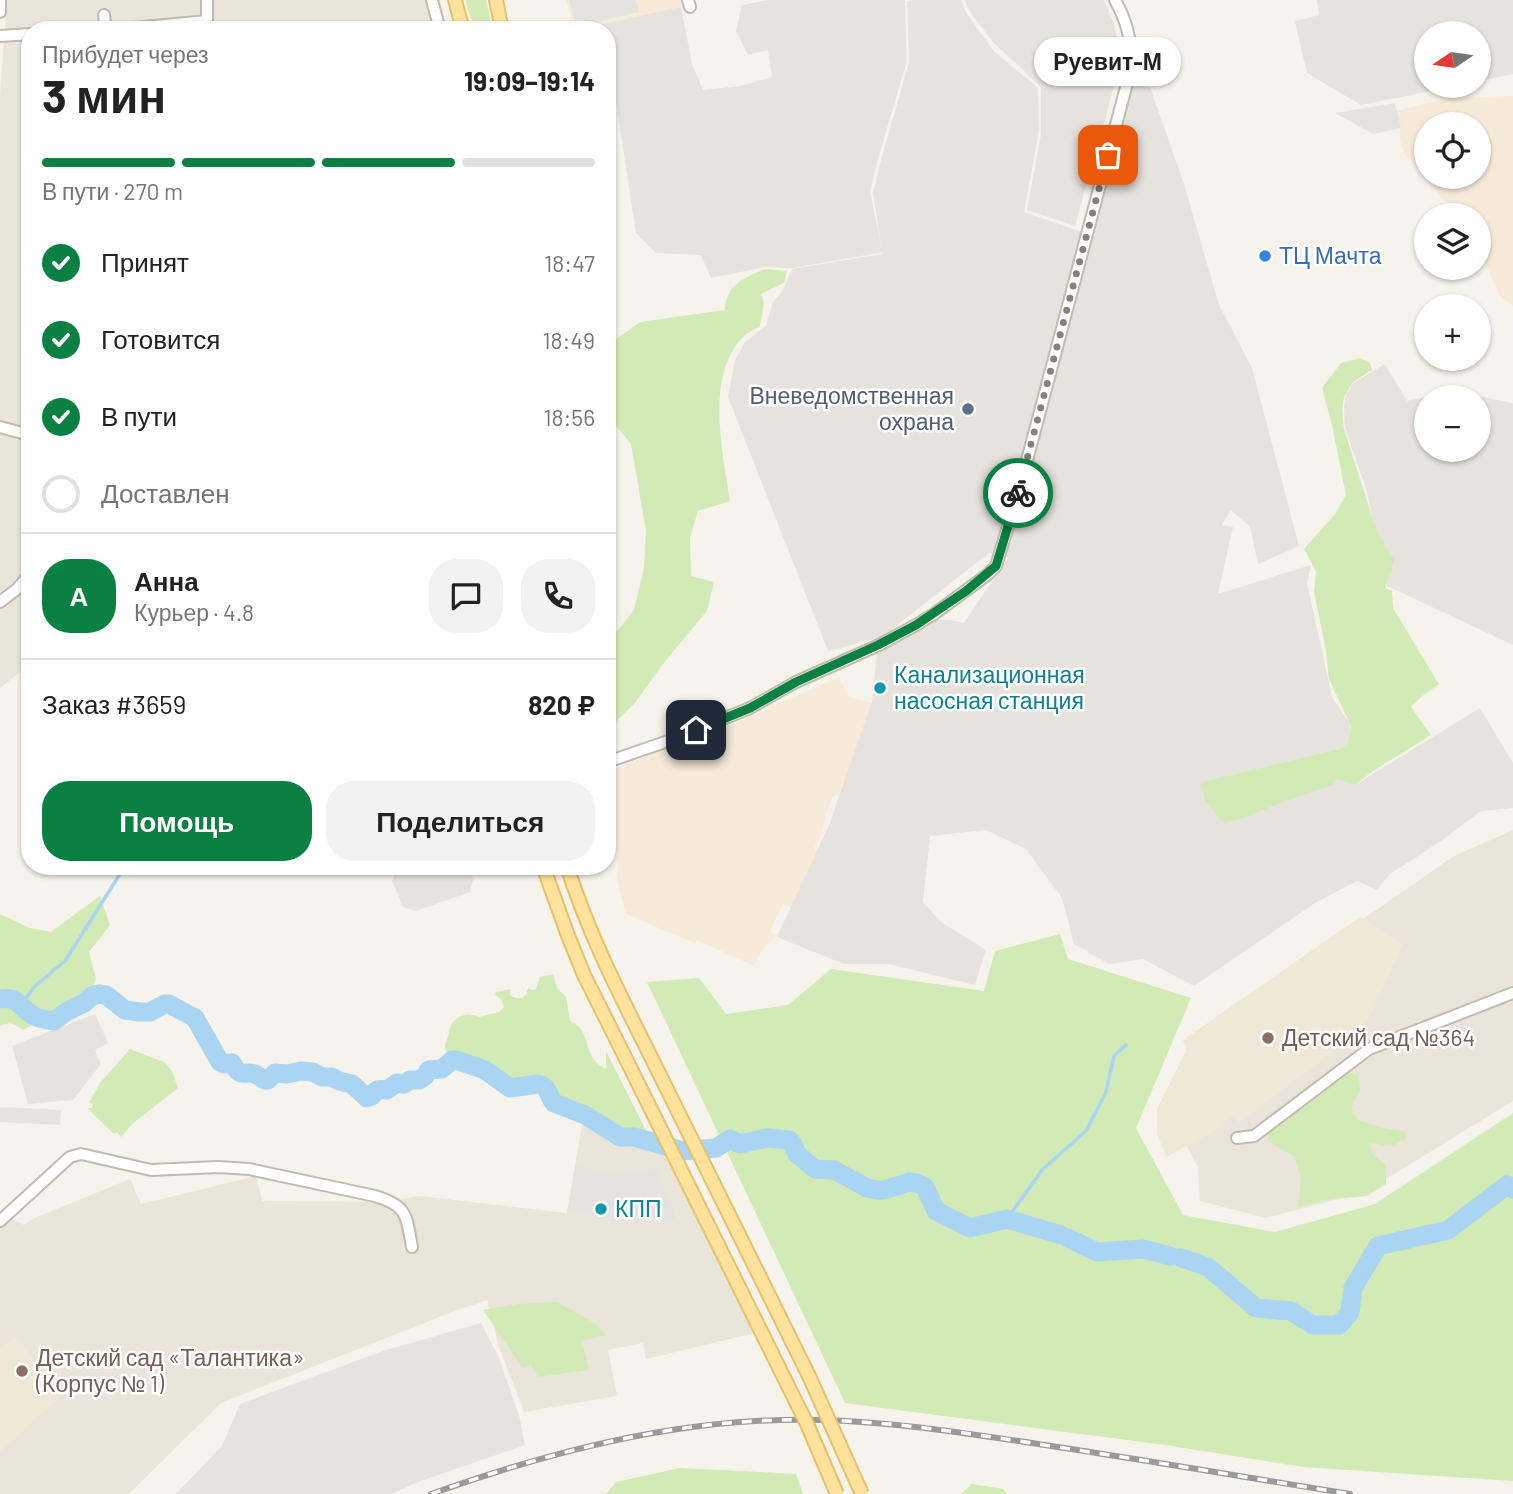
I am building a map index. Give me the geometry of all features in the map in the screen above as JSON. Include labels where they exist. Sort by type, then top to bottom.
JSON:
[{"type":"main road","points":[[455,0],[462,21]]},
{"type":"main road","points":[[496,0],[501,21]]},
{"type":"main road","points":[[546,875],[584,975],[807,1424],[837,1494]]},
{"type":"main road","points":[[570,875],[605,964],[786,1328],[862,1494]]},
{"type":"street","points":[[0,0],[0,12]]},
{"type":"street","points":[[207,0],[207,21]]},
{"type":"street","points":[[432,0],[438,21]]},
{"type":"street","points":[[616,759],[750,708],[796,682],[886,642],[934,614],[996,566],[1021,483],[1130,72],[1130,40],[1123,15],[1115,0]]},
{"type":"street","points":[[104,15],[105,21]]},
{"type":"street","points":[[0,36],[21,35]]},
{"type":"street","points":[[0,427],[21,433]]},
{"type":"street","points":[[0,602],[21,584]]},
{"type":"street","points":[[1237,1138],[1254,1136],[1369,1049],[1513,993]]},
{"type":"street","points":[[0,1221],[70,1157],[81,1154],[151,1170],[218,1167],[249,1169],[375,1196],[403,1210],[412,1247]]},
{"type":"shaded area","points":[[7,0],[428,0],[434,21],[21,21],[21,671],[0,688],[0,96]]},
{"type":"shaded area","points":[[566,0],[680,0],[681,7],[616,21],[571,21]]},
{"type":"shaded area","points":[[569,0],[636,0],[639,12],[601,21],[575,21]]},
{"type":"shaded area","points":[[768,0],[905,0],[907,61],[870,192],[882,250],[873,194],[909,62],[907,1],[961,0],[967,14],[994,51],[1038,88],[1039,131],[1024,212],[1094,236],[1129,84],[1150,87],[1184,184],[1219,305],[1252,368],[1299,546],[1258,564],[1250,527],[1231,510],[1222,525],[1233,527],[1218,594],[1311,565],[1307,583],[1332,697],[1351,725],[1347,747],[1201,782],[1336,778],[1355,785],[1480,708],[1513,763],[1513,808],[1481,811],[1390,874],[1377,890],[1357,881],[1315,903],[1194,986],[1143,959],[1109,964],[1074,944],[1062,898],[1026,849],[986,830],[930,836],[923,902],[941,922],[986,950],[975,985],[889,964],[844,964],[777,937],[830,823],[872,702],[877,652],[932,620],[964,623],[1008,558],[1005,557],[1051,378],[999,554],[989,553],[882,637],[828,651],[728,397],[735,360],[745,342],[766,326],[773,302],[782,292],[792,269],[883,252],[792,268],[765,267],[711,278],[701,255],[656,253],[636,233],[616,102],[616,21],[681,7],[692,64],[703,90],[741,86],[772,77],[768,50],[748,55],[736,31],[742,5]]},
{"type":"shaded area","points":[[965,0],[1104,0],[1115,26],[1121,61],[1075,226],[1027,210],[1041,134],[1041,87],[994,43],[970,12]]},
{"type":"shaded area","points":[[1317,0],[1513,0],[1513,74],[1491,79],[1491,21],[1414,21],[1414,94],[1361,105],[1307,73],[1295,21],[1319,15]]},
{"type":"shaded area","points":[[1513,96],[1513,306],[1500,296],[1491,276],[1491,203],[1448,203],[1435,189],[1491,189],[1491,112],[1414,112],[1414,164],[1404,153],[1399,136],[1401,128],[1397,111],[1448,98]]},
{"type":"shaded area","points":[[1395,103],[1401,128],[1373,134],[1335,113]]},
{"type":"shaded area","points":[[1385,364],[1407,401],[1414,399],[1414,462],[1491,462],[1491,399],[1513,403],[1513,645],[1387,586],[1367,492],[1345,428],[1345,398],[1353,383]]},
{"type":"shaded area","points":[[839,677],[849,697],[877,704],[838,796],[834,795],[827,810],[822,832],[814,849],[824,854],[793,908],[783,904],[770,931],[777,935],[763,949],[754,966],[697,940],[695,943],[626,914],[616,876],[616,768],[679,742],[682,747]]},
{"type":"shaded area","points":[[1513,830],[1513,1101],[1365,1192],[1266,1218],[1200,1201],[1198,1167],[1182,1138],[1208,1026],[1454,856]]},
{"type":"shaded area","points":[[395,875],[471,875],[473,880],[470,892],[416,911],[403,907],[392,881]]},
{"type":"shaded area","name":"Детский сад №364","points":[[1360,917],[1403,944],[1371,1014],[1353,1036],[1239,1123],[1232,1115],[1223,1121],[1224,1126],[1166,1157],[1157,1133],[1157,1109],[1186,1051],[1183,1040]]},
{"type":"shaded area","points":[[95,1014],[108,1043],[95,1050],[101,1064],[73,1100],[28,1104],[12,1046]]},
{"type":"shaded area","points":[[0,1107],[61,1110],[60,1125],[0,1122]]},
{"type":"shaded area","points":[[583,1119],[617,1144],[633,1139],[660,1146],[755,1333],[646,1359],[643,1343],[608,1350],[617,1396],[524,1412],[499,1347],[487,1300],[221,1403],[129,1494],[0,1494],[0,1212],[24,1225],[32,1219],[130,1179],[141,1204],[256,1176],[262,1201],[383,1202],[420,1196],[567,1213]]},
{"type":"shaded area","points":[[575,1165],[612,1175],[656,1169],[675,1220],[607,1221],[605,1213],[567,1213]]},
{"type":"shaded area","points":[[481,1323],[499,1358],[519,1415],[525,1445],[391,1494],[176,1494],[222,1446],[240,1404],[383,1351]]},
{"type":"shaded area","name":"Детский сад «Талантика» (Корпус № 1)","points":[[16,1336],[62,1395],[0,1452],[0,1348]]},
{"type":"green space","points":[[465,0],[486,0],[490,21],[472,21]]},
{"type":"green space","points":[[765,269],[787,271],[784,283],[761,294],[764,303],[760,326],[744,336],[731,355],[724,374],[720,394],[721,439],[730,501],[698,511],[690,538],[691,576],[714,582],[707,611],[634,704],[616,721],[616,633],[634,610],[644,568],[646,531],[631,444],[616,426],[616,339],[640,322],[725,310],[729,294],[743,279]]},
{"type":"green space","points":[[1360,358],[1370,363],[1372,370],[1353,382],[1344,397],[1344,429],[1376,529],[1394,560],[1385,588],[1392,591],[1393,608],[1439,684],[1411,707],[1431,735],[1355,785],[1337,779],[1334,784],[1223,823],[1205,800],[1201,782],[1347,747],[1351,726],[1329,679],[1314,592],[1316,571],[1304,549],[1335,514],[1346,495],[1322,388],[1341,363]]},
{"type":"green space","points":[[100,896],[110,925],[89,952],[96,978],[83,1011],[54,1015],[23,1030],[12,1024],[0,1026],[0,914],[30,928],[51,932]]},
{"type":"green space","points":[[1060,934],[1068,959],[1191,998],[1136,1128],[1183,1215],[1275,1232],[1375,1204],[1513,1113],[1513,1481],[1303,1467],[1165,1445],[845,1403],[647,982],[699,978],[726,1014],[788,1005],[831,969],[984,991],[995,951]]},
{"type":"green space","points":[[553,974],[557,988],[566,997],[570,1021],[582,1031],[593,1058],[606,1069],[606,1051],[651,1140],[620,1135],[584,1111],[556,1101],[546,1084],[508,1084],[463,1055],[455,1057],[446,1051],[445,1044],[450,1029],[458,1018],[470,1014],[479,1017],[499,1012],[504,1007],[501,999],[495,995],[496,992],[510,989],[510,995],[522,998],[528,988],[536,989],[540,977]]},
{"type":"green space","points":[[130,1049],[164,1062],[172,1071],[178,1088],[132,1124],[121,1137],[117,1132],[114,1134],[87,1108],[92,1108],[93,1104],[89,1103],[100,1083]]},
{"type":"green space","points":[[1346,1072],[1358,1075],[1360,1090],[1351,1109],[1358,1120],[1405,1131],[1407,1138],[1392,1146],[1370,1143],[1372,1154],[1386,1164],[1386,1184],[1367,1196],[1324,1200],[1298,1208],[1301,1180],[1295,1157],[1268,1141],[1269,1131],[1283,1118],[1304,1107]]},
{"type":"green space","points":[[557,1302],[596,1324],[606,1335],[582,1341],[589,1370],[538,1377],[531,1364],[522,1367],[483,1310],[518,1304]]},
{"type":"green space","points":[[680,1468],[796,1474],[803,1494],[606,1494],[616,1482]]},
{"type":"green space","points":[[972,1484],[1003,1489],[1007,1494],[961,1494]]},
{"type":"waterway","points":[[21,1005],[35,986],[65,961],[119,875]]},
{"type":"waterway","points":[[0,999],[14,1000],[33,1016],[54,1021],[99,994],[106,995],[125,1010],[150,1012],[169,1004],[195,1018],[220,1062],[232,1063],[241,1073],[255,1074],[268,1080],[275,1073],[313,1072],[322,1077],[332,1077],[352,1084],[367,1098],[377,1090],[387,1090],[397,1083],[419,1080],[429,1070],[442,1069],[452,1060],[456,1060],[485,1070],[510,1088],[542,1085],[554,1103],[585,1115],[620,1137],[634,1137],[683,1151],[716,1148],[730,1139],[740,1144],[767,1138],[789,1140],[797,1154],[815,1169],[834,1170],[867,1188],[884,1190],[909,1182],[917,1183],[925,1187],[936,1211],[970,1228],[1007,1219],[1061,1235]]},
{"type":"waterway","points":[[1007,1219],[1043,1169],[1086,1131],[1106,1092],[1114,1056],[1126,1045]]},
{"type":"waterway","points":[[1181,1258],[1208,1267],[1256,1308],[1291,1311],[1313,1325],[1339,1325],[1350,1312],[1353,1288],[1378,1246],[1448,1230],[1507,1185],[1513,1189]]},
{"type":"waterway","points":[[1068,1238],[1097,1252],[1143,1249],[1170,1256]]},
{"type":"railway","points":[[431,1494],[550,1456],[632,1437],[714,1424],[793,1420],[867,1422],[941,1430],[1350,1494]]},
{"type":"way so far","points":[[1018,493],[1108,155]]},
{"type":"place","name":"Руевит-М","points":[[1108,155]]},
{"type":"place","name":"ТЦ Мачта","points":[[1265,256]]},
{"type":"place","name":"Вневедомственная охрана","points":[[968,409]]},
{"type":"place","name":"Канализационная насосная станция","points":[[880,688]]},
{"type":"place","name":"Детский сад №364","points":[[1268,1038]]},
{"type":"place","name":"КПП","points":[[601,1209]]},
{"type":"place","name":"Детский сад «Талантика» (Корпус № 1)","points":[[22,1371]]},
{"type":"route","points":[[696,730],[750,708],[796,682],[859,655],[916,625],[966,591],[996,566],[1018,493]]}]
